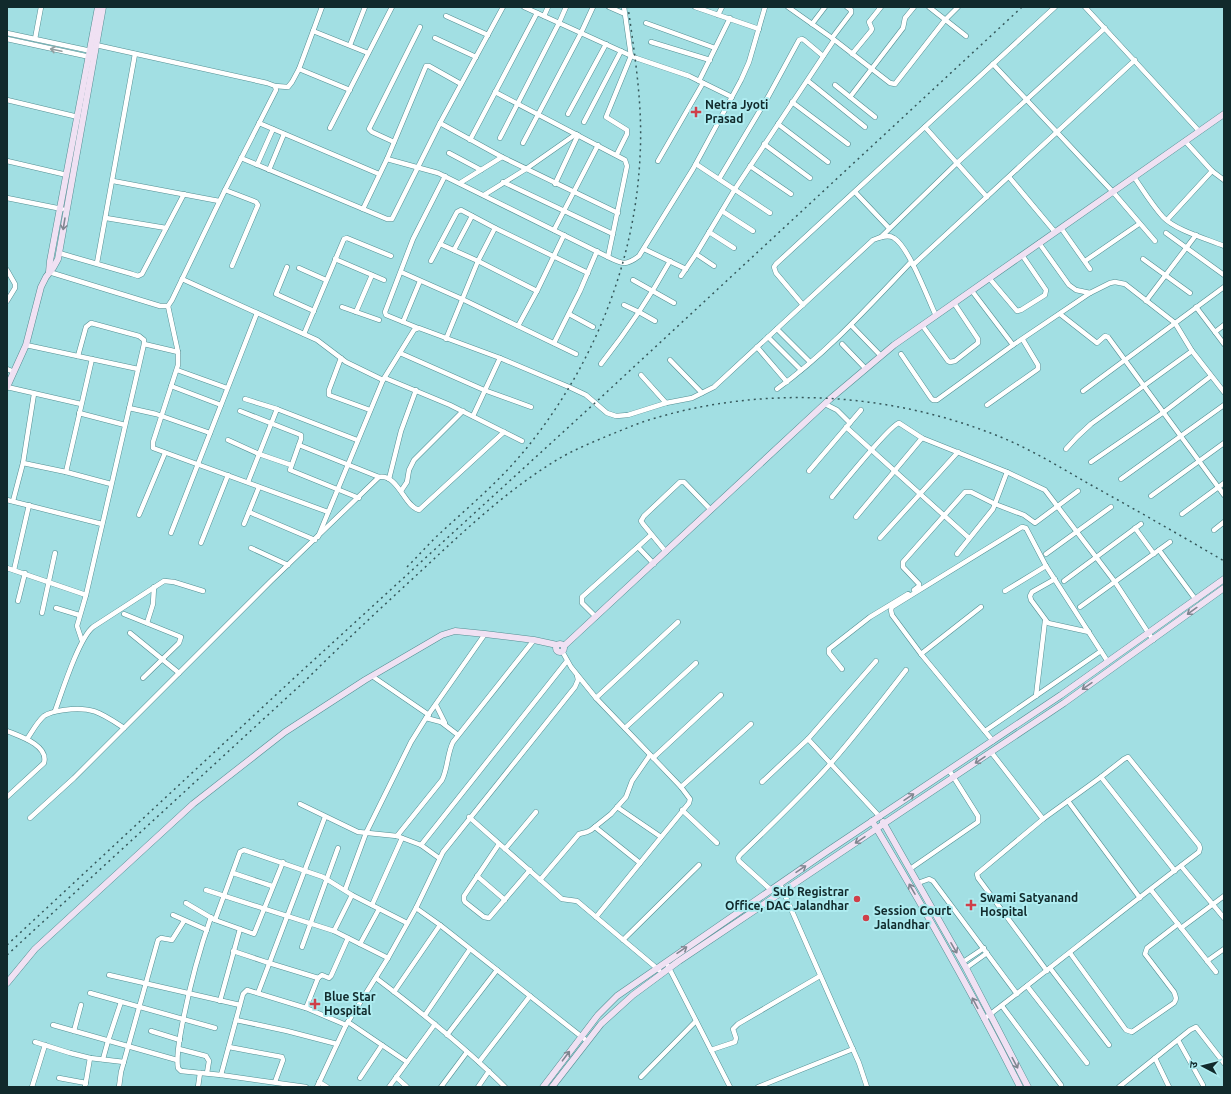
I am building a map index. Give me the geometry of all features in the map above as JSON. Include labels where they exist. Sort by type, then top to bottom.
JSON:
[{"type":"street","points":[[35,39],[41,7]]},
{"type":"street","points":[[49,272],[63,209],[93,53],[98,7]]},
{"type":"street","points":[[81,404],[7,387],[26,345],[41,287],[49,272],[57,263],[67,175],[78,117],[103,7]]},
{"type":"street","points":[[7,39],[93,53],[135,54],[267,82],[275,86],[288,87],[299,69],[322,7]]},
{"type":"street","points":[[350,44],[365,7]]},
{"type":"street","points":[[330,128],[392,7]]},
{"type":"street","points":[[241,158],[363,209],[388,219],[392,219],[419,168],[440,123],[503,7]]},
{"type":"street","points":[[524,7],[631,56],[689,76],[732,97]]},
{"type":"street","points":[[544,16],[548,7]]},
{"type":"street","points":[[500,138],[566,7]]},
{"type":"street","points":[[523,143],[581,33],[593,7]]},
{"type":"street","points":[[609,7],[625,14]]},
{"type":"street","points":[[617,154],[627,134],[627,130],[606,117],[631,56],[624,7]]},
{"type":"street","points":[[695,7],[759,29]]},
{"type":"street","points":[[718,15],[722,7]]},
{"type":"street","points":[[387,159],[430,170],[445,176],[597,251],[608,258],[622,264],[629,262],[639,256],[644,249],[696,164],[732,97],[745,72],[765,7]]},
{"type":"street","points":[[788,7],[890,82],[895,84],[945,20],[958,7]]},
{"type":"street","points":[[812,24],[824,7]]},
{"type":"street","points":[[681,276],[696,254],[734,189],[792,102],[808,81],[833,39],[851,13],[851,10],[847,7]]},
{"type":"street","points":[[852,54],[871,31],[872,29],[869,25],[870,22],[881,7]]},
{"type":"street","points":[[850,97],[903,28],[905,18],[914,7]]},
{"type":"street","points":[[929,7],[966,36]]},
{"type":"street","points":[[803,305],[776,273],[774,267],[1055,7]]},
{"type":"street","points":[[1085,7],[1199,131]]},
{"type":"street","points":[[470,140],[537,13]]},
{"type":"street","points":[[446,16],[488,35]]},
{"type":"street","points":[[658,161],[701,82],[715,48],[730,18]]},
{"type":"street","points":[[646,23],[715,48]]},
{"type":"street","points":[[394,142],[372,132],[369,129],[420,27]]},
{"type":"street","points":[[445,176],[413,239],[385,314],[446,339],[500,358],[586,395],[592,398],[607,413],[621,416],[682,400],[702,393],[721,382],[873,240],[881,236],[957,163],[1105,28]]},
{"type":"street","points":[[313,31],[350,44],[368,53]]},
{"type":"street","points":[[7,33],[93,53]]},
{"type":"street","points":[[435,38],[476,57]]},
{"type":"street","points":[[719,179],[768,97],[799,40],[804,40],[823,56]]},
{"type":"street","points":[[651,42],[710,60]]},
{"type":"street","points":[[568,114],[606,44]]},
{"type":"street","points":[[584,122],[621,51]]},
{"type":"street","points":[[97,263],[135,54]]},
{"type":"street","points":[[777,389],[801,370],[851,325],[912,264],[988,197],[1135,60]]},
{"type":"street","points":[[993,64],[1113,192],[1155,241]]},
{"type":"street","points":[[363,209],[387,159],[426,66],[430,66],[461,84]]},
{"type":"street","points":[[299,69],[350,90]]},
{"type":"street","points":[[808,81],[865,127]]},
{"type":"street","points":[[835,85],[875,117]]},
{"type":"street","points":[[275,86],[274,94],[219,201],[168,306],[178,352],[178,364],[152,446],[153,448],[165,453],[228,474],[328,512]]},
{"type":"street","points":[[495,92],[617,154],[625,160],[627,166],[608,258]]},
{"type":"street","points":[[7,100],[78,117]]},
{"type":"street","points":[[792,102],[848,144]]},
{"type":"street","points":[[561,647],[654,564],[825,404],[881,356],[922,325],[1224,114]]},
{"type":"street","points":[[259,123],[379,174]]},
{"type":"street","points":[[440,123],[555,184],[618,213]]},
{"type":"street","points":[[778,124],[828,162]]},
{"type":"street","points":[[925,127],[988,197]]},
{"type":"street","points":[[257,165],[273,129]]},
{"type":"street","points":[[269,170],[284,134]]},
{"type":"street","points":[[484,195],[526,169],[577,134]]},
{"type":"street","points":[[555,184],[577,134]]},
{"type":"street","points":[[1185,141],[1212,171],[1224,180]]},
{"type":"street","points":[[764,144],[810,178]]},
{"type":"street","points":[[554,230],[598,145]]},
{"type":"street","points":[[449,153],[481,170]]},
{"type":"street","points":[[460,183],[502,157]]},
{"type":"street","points":[[7,161],[67,175]]},
{"type":"street","points":[[696,164],[770,214]]},
{"type":"street","points":[[750,166],[791,194]]},
{"type":"street","points":[[1167,220],[1212,171]]},
{"type":"street","points":[[1009,177],[1055,232]]},
{"type":"street","points":[[1134,177],[1159,212],[1167,220],[1176,226],[1224,246]]},
{"type":"street","points":[[113,180],[219,201]]},
{"type":"street","points":[[503,182],[613,234]]},
{"type":"street","points":[[225,190],[256,202],[258,205],[232,266]]},
{"type":"street","points":[[855,192],[889,228]]},
{"type":"street","points":[[59,253],[138,276],[142,274],[184,194]]},
{"type":"street","points":[[7,198],[63,209]]},
{"type":"street","points":[[431,261],[457,212],[461,210],[588,274]]},
{"type":"street","points":[[722,211],[753,231]]},
{"type":"street","points":[[454,250],[472,216]]},
{"type":"street","points":[[106,218],[166,228]]},
{"type":"street","points":[[1085,261],[1139,224]]},
{"type":"street","points":[[446,339],[478,262],[495,228]]},
{"type":"street","points":[[1061,228],[1090,269]]},
{"type":"street","points":[[709,232],[734,248]]},
{"type":"street","points":[[1166,233],[1224,275]]},
{"type":"street","points":[[518,326],[537,292],[564,235]]},
{"type":"street","points":[[1146,301],[1196,235]]},
{"type":"street","points":[[881,236],[896,239],[912,264],[936,316]]},
{"type":"street","points":[[304,334],[344,239],[347,238],[391,256]]},
{"type":"street","points":[[1039,243],[1070,285],[1076,290],[1090,293]]},
{"type":"street","points":[[440,244],[537,292]]},
{"type":"street","points":[[644,249],[686,269]]},
{"type":"street","points":[[554,343],[588,274],[597,251]]},
{"type":"street","points":[[696,254],[714,266]]},
{"type":"street","points":[[989,278],[1017,311],[1045,295],[1046,290],[1022,255]]},
{"type":"street","points":[[335,259],[384,280]]},
{"type":"street","points":[[1143,259],[1190,292]]},
{"type":"street","points":[[601,364],[639,312],[670,261]]},
{"type":"street","points":[[287,267],[276,294],[314,311]]},
{"type":"street","points":[[299,268],[326,280]]},
{"type":"street","points":[[7,270],[15,286],[15,290],[7,301]]},
{"type":"street","points":[[49,272],[160,306],[168,306]]},
{"type":"street","points":[[401,272],[462,299],[576,354]]},
{"type":"street","points":[[356,312],[372,275]]},
{"type":"street","points":[[182,279],[321,342],[350,364],[384,379],[416,390],[463,411],[522,441]]},
{"type":"street","points":[[402,322],[420,280]]},
{"type":"street","points":[[633,280],[674,303]]},
{"type":"street","points":[[901,354],[931,398],[937,400],[1013,345],[1023,340],[1090,293],[1115,282],[1125,284],[1175,323],[1192,351],[1224,392]]},
{"type":"street","points":[[1083,391],[1224,287]]},
{"type":"street","points":[[972,291],[1013,345]]},
{"type":"street","points":[[922,325],[948,360],[950,362],[954,360],[978,343],[978,339],[954,303]]},
{"type":"street","points":[[624,305],[655,321]]},
{"type":"street","points":[[342,307],[379,320]]},
{"type":"street","points":[[1196,307],[1224,344]]},
{"type":"street","points":[[171,533],[257,313]]},
{"type":"street","points":[[569,314],[593,327]]},
{"type":"street","points":[[1060,314],[1097,343],[1104,336],[1107,336],[1224,495]]},
{"type":"street","points":[[78,356],[86,327],[91,323],[139,336],[144,340],[86,595],[76,626],[82,641]]},
{"type":"street","points":[[851,325],[881,356]]},
{"type":"street","points":[[1215,332],[1224,325]]},
{"type":"street","points":[[316,538],[384,379],[414,330],[419,328]]},
{"type":"street","points":[[777,329],[810,362]]},
{"type":"street","points":[[768,337],[801,370]]},
{"type":"street","points":[[987,405],[1038,369],[1038,364],[1023,340]]},
{"type":"street","points":[[144,344],[178,352]]},
{"type":"street","points":[[842,344],[866,369]]},
{"type":"street","points":[[26,345],[138,369]]},
{"type":"street","points":[[757,347],[787,382]]},
{"type":"street","points":[[1066,448],[1091,424],[1192,351]]},
{"type":"street","points":[[400,353],[484,390],[531,407]]},
{"type":"street","points":[[341,358],[329,390],[329,395],[370,410]]},
{"type":"street","points":[[473,416],[500,358]]},
{"type":"street","points":[[66,472],[92,359]]},
{"type":"street","points":[[670,360],[702,393]]},
{"type":"street","points":[[7,369],[14,372]]},
{"type":"street","points":[[177,370],[227,388]]},
{"type":"street","points":[[641,375],[666,403]]},
{"type":"street","points":[[1091,462],[1164,412],[1211,376]]},
{"type":"street","points":[[171,386],[221,405]]},
{"type":"street","points":[[389,479],[401,431],[416,390]]},
{"type":"street","points":[[13,501],[23,462],[34,394]]},
{"type":"street","points":[[245,399],[277,409],[357,440]]},
{"type":"street","points":[[825,404],[837,410],[848,425],[872,450],[969,538]]},
{"type":"street","points":[[1121,479],[1224,405]]},
{"type":"street","points":[[129,408],[162,416],[210,433]]},
{"type":"street","points":[[248,482],[277,409]]},
{"type":"street","points":[[809,471],[861,410]]},
{"type":"street","points":[[240,411],[301,436],[290,470],[359,498]]},
{"type":"street","points":[[401,491],[408,482],[409,470],[414,460],[463,411]]},
{"type":"street","points":[[79,413],[125,425]]},
{"type":"street","points":[[832,497],[872,450],[898,423],[901,424],[922,438],[1007,472],[1042,488],[1048,493],[1115,582],[1153,640]]},
{"type":"street","points":[[298,445],[379,478],[389,479],[417,510],[421,509],[504,432]]},
{"type":"street","points":[[856,517],[922,438]]},
{"type":"street","points":[[228,440],[259,454],[291,465]]},
{"type":"street","points":[[1151,496],[1224,443]]},
{"type":"street","points":[[880,538],[958,452]]},
{"type":"street","points":[[139,515],[165,453]]},
{"type":"street","points":[[23,462],[111,484]]},
{"type":"street","points":[[956,554],[993,509],[1007,472]]},
{"type":"street","points":[[201,543],[228,474]]},
{"type":"street","points":[[30,818],[74,778],[288,565],[379,478]]},
{"type":"street","points":[[666,552],[642,523],[642,519],[680,482],[684,482],[711,510]]},
{"type":"street","points":[[1182,514],[1224,483]]},
{"type":"street","points":[[244,524],[259,487]]},
{"type":"street","points":[[842,669],[829,653],[828,649],[870,617],[919,586],[919,584],[902,564],[944,515],[967,491],[1024,515],[1035,523],[1078,491]]},
{"type":"street","points":[[7,500],[102,524]]},
{"type":"street","points":[[14,570],[29,505]]},
{"type":"street","points":[[1046,554],[1111,507]]},
{"type":"street","points":[[249,512],[316,538]]},
{"type":"street","points":[[1214,530],[1224,522]]},
{"type":"street","points":[[1064,581],[1141,524]]},
{"type":"street","points":[[993,741],[921,654],[892,615],[892,607],[1020,527],[1026,528],[1046,566],[1108,662]]},
{"type":"street","points":[[1135,528],[1154,554]]},
{"type":"street","points":[[596,617],[582,603],[582,597],[651,535]]},
{"type":"street","points":[[1080,607],[1170,542]]},
{"type":"street","points":[[638,547],[654,564]]},
{"type":"street","points":[[251,548],[288,565]]},
{"type":"street","points":[[1159,550],[1196,600]]},
{"type":"street","points":[[42,613],[56,553]]},
{"type":"street","points":[[1005,591],[1046,566]]},
{"type":"street","points":[[7,568],[86,595]]},
{"type":"street","points":[[18,601],[25,573]]},
{"type":"street","points":[[1054,579],[1032,592],[1030,596],[1031,600],[1045,621],[1052,625],[1089,632]]},
{"type":"street","points":[[543,1087],[598,1015],[617,996],[665,961],[993,741],[1224,580]]},
{"type":"street","points":[[55,711],[82,641],[88,630],[159,583],[167,581],[174,582],[203,592]]},
{"type":"street","points":[[147,623],[153,604],[154,587]]},
{"type":"street","points":[[552,1087],[601,1024],[633,995],[669,968],[991,752],[1223,591]]},
{"type":"street","points":[[921,654],[981,607]]},
{"type":"street","points":[[56,608],[79,616]]},
{"type":"street","points":[[124,614],[181,637],[179,642],[162,660],[142,678]]},
{"type":"street","points":[[1036,696],[1045,621]]},
{"type":"street","points":[[596,698],[678,622]]},
{"type":"street","points":[[7,983],[35,950],[193,804],[285,732],[372,676],[442,635],[455,631],[534,640],[561,647]]},
{"type":"street","points":[[130,633],[179,673]]},
{"type":"street","points":[[345,890],[366,833],[411,742],[485,634]]},
{"type":"street","points":[[372,905],[399,837],[442,780],[446,772],[450,748],[458,735],[534,640]]},
{"type":"street","points":[[561,647],[567,661],[596,698],[681,787],[690,799],[689,803],[596,917]]},
{"type":"street","points":[[985,731],[1101,651]]},
{"type":"street","points":[[421,845],[567,661]]},
{"type":"street","points":[[762,782],[808,739],[876,661]]},
{"type":"street","points":[[625,728],[696,663]]},
{"type":"street","points":[[771,890],[741,864],[738,861],[738,858],[831,763],[906,670]]},
{"type":"street","points":[[327,1087],[318,1084],[337,1044],[347,1024],[388,958],[416,908],[439,858],[469,817],[575,687],[578,680],[577,675]]},
{"type":"street","points":[[372,676],[428,716],[445,724],[458,735]]},
{"type":"street","points":[[540,880],[579,834],[587,832],[595,827],[626,797],[632,781],[651,756],[721,695]]},
{"type":"street","points":[[436,705],[445,724]]},
{"type":"street","points":[[28,739],[44,716],[55,711],[71,709],[89,709],[103,714],[124,728]]},
{"type":"street","points":[[681,787],[751,724]]},
{"type":"street","points":[[7,731],[28,739],[42,751],[45,758],[44,763],[7,797]]},
{"type":"street","points":[[808,739],[880,817],[964,965],[1028,1087]]},
{"type":"street","points":[[991,752],[1043,819]]},
{"type":"street","points":[[984,1019],[1049,970],[1199,852],[1200,848],[1128,757],[1043,819],[978,872],[977,877],[1049,970],[1109,1045]]},
{"type":"street","points":[[910,869],[978,822],[978,816],[949,770]]},
{"type":"street","points":[[1101,778],[1175,871]]},
{"type":"street","points":[[1068,801],[1140,898]]},
{"type":"street","points":[[300,804],[355,830],[366,833],[399,837],[421,845],[439,858]]},
{"type":"street","points":[[617,807],[661,837]]},
{"type":"street","points":[[682,810],[717,843]]},
{"type":"street","points":[[505,849],[536,812]]},
{"type":"street","points":[[258,993],[268,963],[325,817]]},
{"type":"street","points":[[469,817],[562,899],[577,901],[657,967],[662,974]]},
{"type":"street","points":[[872,821],[925,912],[1020,1087]]},
{"type":"street","points":[[595,827],[640,863]]},
{"type":"street","points":[[499,844],[464,896],[465,902],[488,919],[530,870]]},
{"type":"street","points":[[302,947],[338,848]]},
{"type":"street","points":[[306,1087],[179,1070],[177,1060],[189,993],[207,930],[224,897],[240,852],[242,850],[246,850],[283,862],[326,879],[352,895],[407,923]]},
{"type":"street","points":[[186,903],[213,918],[254,934],[272,886],[283,862]]},
{"type":"street","points":[[623,940],[699,865]]},
{"type":"street","points":[[1181,866],[1224,918]]},
{"type":"street","points":[[233,873],[272,886]]},
{"type":"street","points":[[477,876],[505,900]]},
{"type":"street","points":[[918,883],[929,879],[933,881],[1017,994]]},
{"type":"street","points":[[780,884],[853,1049],[867,1087]]},
{"type":"street","points":[[206,890],[334,931],[388,958]]},
{"type":"street","points":[[1151,890],[1216,972]]},
{"type":"street","points":[[334,931],[352,895]]},
{"type":"street","points":[[1070,953],[1126,1030],[1132,1032],[1176,1001],[1174,992],[1145,954],[1146,948],[1224,896]]},
{"type":"street","points":[[416,908],[587,1041]]},
{"type":"street","points":[[925,912],[932,908]]},
{"type":"street","points":[[360,944],[379,909]]},
{"type":"street","points":[[173,915],[207,930]]},
{"type":"street","points":[[119,1087],[128,1047],[159,939],[172,940],[184,921]]},
{"type":"street","points":[[394,992],[440,926]]},
{"type":"street","points":[[220,1001],[240,929]]},
{"type":"street","points":[[306,1008],[318,978],[322,975],[329,978],[331,976],[348,938]]},
{"type":"street","points":[[964,965],[984,948]]},
{"type":"street","points":[[425,1015],[470,949]]},
{"type":"street","points":[[1207,961],[1224,949]]},
{"type":"street","points":[[233,951],[318,978]]},
{"type":"street","points":[[964,965],[987,953]]},
{"type":"street","points":[[665,961],[730,1087]]},
{"type":"street","points":[[447,1035],[497,970]]},
{"type":"street","points":[[109,975],[240,1005]]},
{"type":"street","points":[[711,1050],[735,1042],[736,1038],[733,1029],[738,1024],[820,976]]},
{"type":"street","points":[[376,978],[425,1015],[505,1087]]},
{"type":"street","points":[[1027,986],[1087,1063]]},
{"type":"street","points":[[221,1075],[240,1005],[247,990],[306,1008],[347,1024],[407,1062]]},
{"type":"street","points":[[90,993],[215,1028]]},
{"type":"street","points":[[479,1062],[530,996]]},
{"type":"street","points":[[104,1059],[108,1041],[121,1002]]},
{"type":"street","points":[[74,1031],[82,1005]]},
{"type":"street","points":[[1002,1006],[1061,1085]]},
{"type":"street","points":[[236,1020],[337,1044]]},
{"type":"street","points":[[641,1077],[696,1021]]},
{"type":"street","points":[[389,1087],[435,1024]]},
{"type":"street","points":[[54,1025],[177,1060]]},
{"type":"street","points":[[1120,1087],[1190,1030],[1196,1027],[1224,1063]]},
{"type":"street","points":[[151,1031],[180,1040]]},
{"type":"street","points":[[1178,1040],[1203,1085]]},
{"type":"street","points":[[35,1042],[90,1058],[124,1062]]},
{"type":"street","points":[[360,1078],[382,1045]]},
{"type":"street","points":[[32,1087],[45,1046]]},
{"type":"street","points":[[229,1047],[282,1057],[283,1060],[275,1082]]},
{"type":"street","points":[[179,1049],[206,1056],[209,1064],[207,1073]]},
{"type":"street","points":[[758,1087],[853,1049]]},
{"type":"street","points":[[441,1087],[467,1052]]},
{"type":"street","points":[[59,1078],[85,1085],[90,1058]]},
{"type":"street","points":[[1155,1058],[1169,1087]]},
{"type":"street","points":[[478,1087],[489,1071]]},
{"type":"street","points":[[198,1087],[200,1073]]},
{"type":"street","points":[[396,1077],[407,1087]]},
{"type":"railway","points":[[407,567],[436,537],[493,484],[525,450],[549,418],[571,384],[590,349],[606,312],[619,274],[629,236],[636,197],[640,157],[641,138],[639,100],[636,63],[628,7]]},
{"type":"railway","points":[[7,945],[293,679],[596,402],[1022,7]]},
{"type":"railway","points":[[7,955],[485,513],[519,486],[562,457],[598,440],[647,421],[695,408],[738,401],[782,398],[826,398],[870,402],[914,410],[956,421],[998,436],[1022,447],[1057,465],[1224,561]]},
{"type":"place","name":"Netra Jyoti Prasad","points":[[696,112]]},
{"type":"place","name":"Sub Registrar Office, DAC Jalandhar","points":[[857,899]]},
{"type":"place","name":"Swami Satyanand Hospital","points":[[971,905]]},
{"type":"place","name":"Session Court Jalandhar","points":[[866,918]]},
{"type":"place","name":"Blue Star Hospital","points":[[315,1004]]}]
